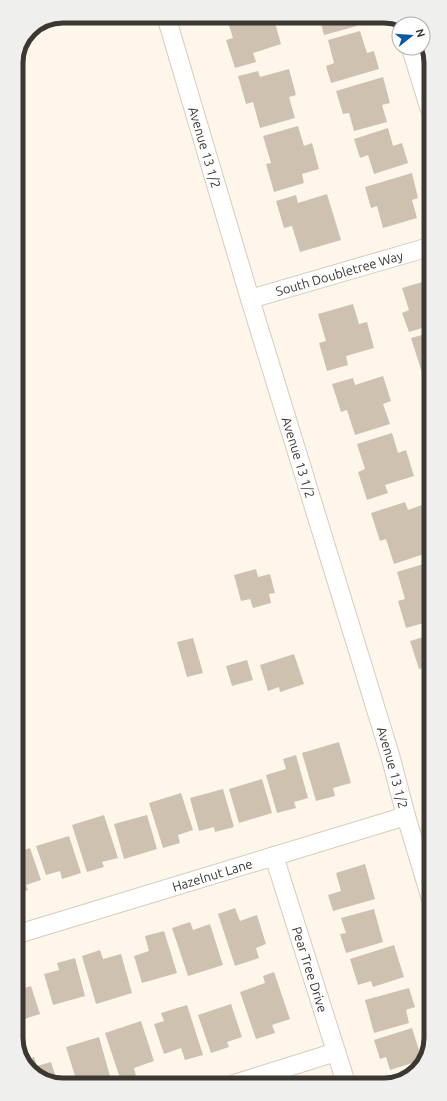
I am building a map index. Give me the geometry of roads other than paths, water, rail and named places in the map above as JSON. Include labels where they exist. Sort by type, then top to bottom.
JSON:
[{"type":"street","name":"Avenue 13 1/2","points":[[168,23],[250,299],[390,755],[424,876]]},
{"type":"street","points":[[413,56],[424,91]]},
{"type":"street","name":"South Doubletree Way","points":[[250,299],[424,248]]},
{"type":"street","name":"Hazelnut Lane","points":[[23,932],[406,816]]},
{"type":"street","name":"Pear Tree Drive","points":[[274,856],[344,1078]]},
{"type":"street","points":[[253,1078],[336,1052]]}]
